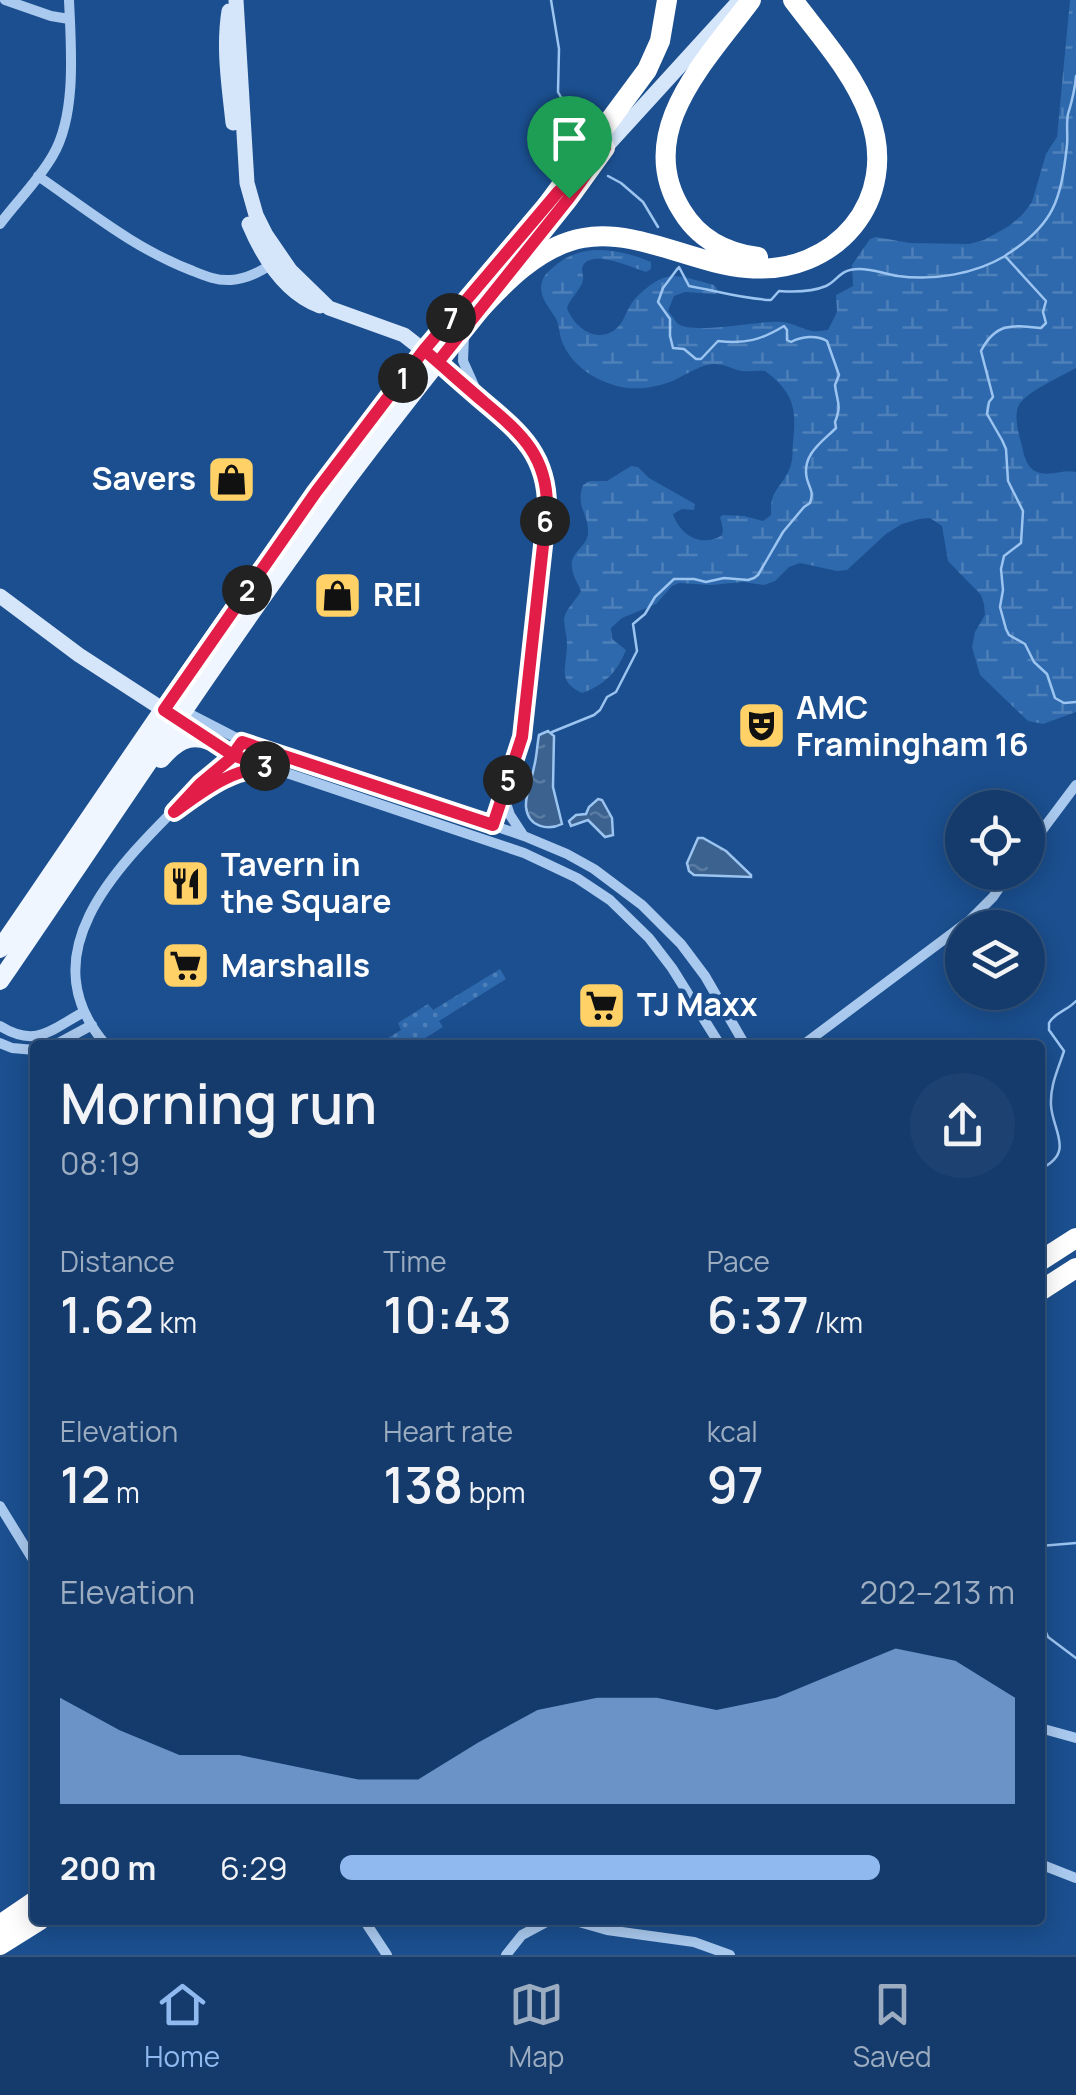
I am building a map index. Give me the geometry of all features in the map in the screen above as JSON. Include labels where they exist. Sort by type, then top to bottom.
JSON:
[{"type":"highway","points":[[547,204],[647,70],[662,34],[667,0]]},
{"type":"highway","points":[[752,0],[682,94],[669,128],[666,156],[671,190],[692,225],[718,246],[759,258],[797,253],[833,232],[853,207],[865,166],[862,133],[849,97],[780,0]]},
{"type":"highway","points":[[473,318],[532,262],[557,246],[580,238],[618,237],[715,263],[766,269],[800,264],[841,240],[863,212],[872,191],[877,160],[873,131],[850,77],[793,0]]},
{"type":"highway","points":[[1045,1258],[1076,1238]]},
{"type":"highway","points":[[1045,1288],[1076,1268]]},
{"type":"highway","points":[[0,1925],[30,1904]]},
{"type":"highway","points":[[0,1945],[32,1925]]},
{"type":"main road","points":[[0,981],[109,820],[316,492],[431,356],[547,204],[605,148]]},
{"type":"main road","points":[[431,356],[473,318],[605,148]]},
{"type":"main road","points":[[0,950],[175,713]]},
{"type":"main road","points":[[109,820],[177,743],[190,738],[209,741]]},
{"type":"street","points":[[2,0],[70,19]]},
{"type":"street","points":[[0,224],[53,156],[65,125],[70,80],[68,0]]},
{"type":"street","points":[[234,0],[247,183],[276,262],[329,308],[404,335],[431,356],[523,436],[546,482],[522,737],[488,841]]},
{"type":"street","points":[[605,148],[740,0]]},
{"type":"street","points":[[38,176],[132,242],[208,276],[228,280],[247,277],[276,262]]},
{"type":"street","points":[[473,318],[463,339],[463,361],[485,403]]},
{"type":"street","points":[[0,596],[79,655],[175,713],[242,742],[524,836],[594,869],[650,911],[681,944],[742,1040]]},
{"type":"street","points":[[175,713],[233,755],[488,841],[560,869],[594,888],[661,952],[717,1040]]},
{"type":"street","points":[[102,1040],[77,994],[76,948],[84,924],[124,864],[242,742]]},
{"type":"street","points":[[174,812],[232,775],[248,769],[272,768]]},
{"type":"street","points":[[1045,826],[1076,785]]},
{"type":"street","points":[[503,795],[524,836]]},
{"type":"street","points":[[810,1040],[974,916],[997,890]]},
{"type":"street","points":[[0,1026],[20,1036],[42,1036],[84,1012]]},
{"type":"street","points":[[65,1040],[92,1026]]},
{"type":"street","points":[[0,1043],[30,1050]]},
{"type":"street","points":[[1045,1248],[1076,1238]]},
{"type":"street","points":[[0,1506],[30,1555]]},
{"type":"street","points":[[1045,1729],[1075,1734]]},
{"type":"street","points":[[1045,1866],[1076,1878]]},
{"type":"street","points":[[367,1925],[387,1955]]},
{"type":"street","points":[[506,1955],[522,1934],[537,1925]]},
{"type":"street","points":[[590,1925],[694,1942],[730,1955]]},
{"type":"green space","points":[[1070,0],[1076,0],[1076,368],[1027,396],[1018,407],[1017,416],[1018,432],[1031,468],[1042,473],[1076,472],[1076,712],[1043,724],[1028,721],[980,675],[972,647],[985,615],[984,604],[981,595],[948,561],[942,526],[930,518],[902,524],[886,534],[847,570],[800,563],[764,585],[743,582],[672,586],[656,604],[622,618],[611,628],[612,639],[626,650],[609,677],[582,693],[574,688],[565,673],[564,619],[581,591],[572,563],[588,533],[581,505],[583,485],[607,481],[631,466],[638,467],[649,478],[695,504],[694,510],[682,509],[673,514],[687,534],[700,540],[715,539],[722,535],[723,515],[763,521],[771,515],[773,496],[791,464],[794,419],[787,394],[765,371],[742,371],[712,364],[661,385],[643,388],[617,386],[591,375],[565,348],[556,319],[543,296],[541,287],[546,274],[567,258],[590,251],[614,251],[651,262],[651,269],[646,272],[605,259],[584,264],[582,284],[567,308],[581,328],[595,334],[617,328],[641,293],[658,280],[673,276],[717,288],[716,294],[685,292],[674,296],[668,311],[678,324],[712,328],[782,322],[813,331],[828,330],[837,312],[836,295],[853,286],[852,265],[870,239],[969,244],[1009,226],[1032,202],[1046,154],[1057,137]]},
{"type":"green space","points":[[500,969],[506,979],[439,1021],[443,1027],[422,1040],[385,1040],[401,1030],[398,1023],[428,1004],[433,1010]]},
{"type":"water","points":[[548,731],[554,736],[553,787],[562,824],[551,827],[530,819],[526,807],[539,735]]},
{"type":"water","points":[[598,799],[612,818],[613,835],[605,837],[588,820],[571,826],[569,821],[586,814]]},
{"type":"water","points":[[698,838],[726,851],[751,877],[694,875],[687,863]]},
{"type":"waterway","points":[[551,0],[559,49],[558,92],[579,114],[569,134],[574,143]]},
{"type":"waterway","points":[[1006,255],[1045,222],[1058,196],[1076,76]]},
{"type":"waterway","points":[[608,176],[643,202],[658,227]]},
{"type":"waterway","points":[[679,267],[689,286],[771,300],[779,291],[826,286],[852,269],[939,277],[967,272],[1005,256],[1046,301],[1046,323],[1041,328],[1014,326],[999,330],[981,351],[993,397],[987,414],[1006,449],[1008,481],[1023,511],[1021,543],[1004,556],[1000,607],[1009,635],[1025,644],[1034,662],[1047,674],[1055,698],[1064,703],[1076,702]]},
{"type":"waterway","points":[[552,732],[594,715],[607,697],[616,692],[637,651],[633,624],[674,579],[706,582],[724,578],[748,580],[758,575],[783,532],[810,503],[807,463],[836,428],[839,407],[835,385],[839,375],[827,341],[809,337],[791,342],[784,326],[753,340],[718,341],[701,359],[684,349],[673,348],[670,319],[658,302],[678,268]]},
{"type":"waterway","points":[[1045,1166],[1060,1148],[1051,1098],[1064,1051],[1049,1030],[1049,1023],[1076,1001]]},
{"type":"waterway","points":[[1045,1546],[1076,1543]]},
{"type":"waterway","points":[[1045,1630],[1048,1637],[1076,1658]]},
{"type":"place","name":"Savers","points":[[231,479]]},
{"type":"place","name":"REI","points":[[338,595]]},
{"type":"place","name":"AMC Framingham 16","points":[[761,726]]},
{"type":"place","name":"Tavern in the Square","points":[[186,883]]},
{"type":"place","name":"Marshalls","points":[[186,966]]},
{"type":"place","name":"TJ Maxx","points":[[602,1005]]},
{"type":"route","points":[[569,198],[438,362],[424,350],[316,492],[164,710],[233,755],[272,768],[248,769],[232,775],[174,812],[230,759],[233,755],[242,742],[493,825],[522,737],[547,509],[546,482],[523,436],[424,350],[558,192],[605,148],[569,198]]}]
